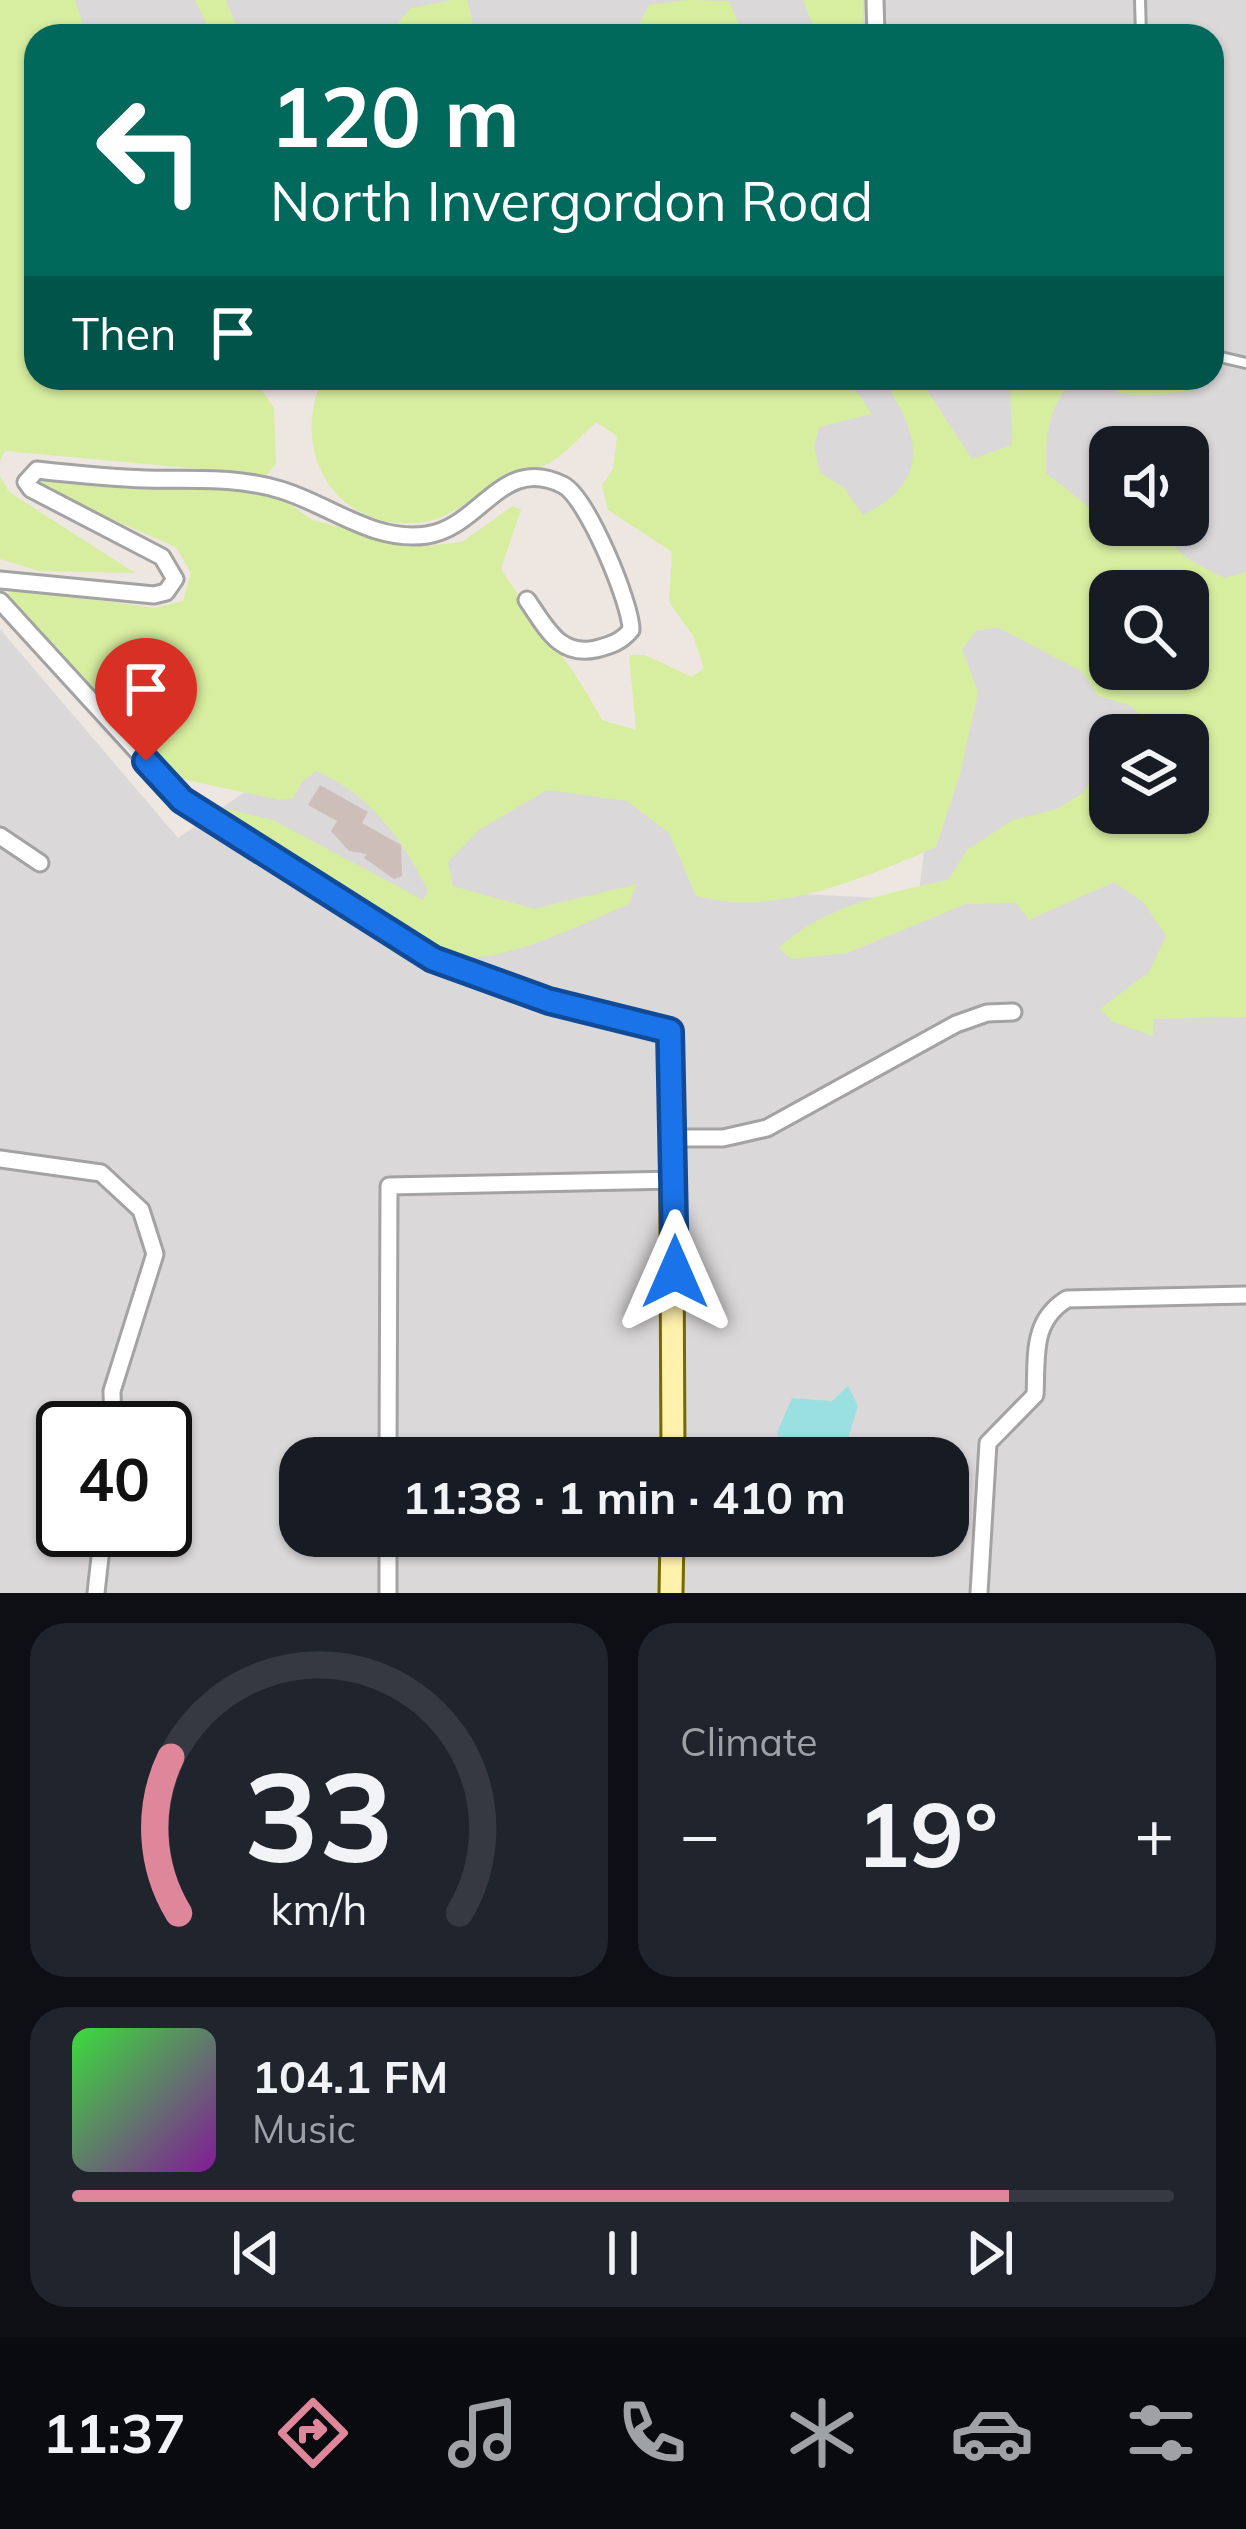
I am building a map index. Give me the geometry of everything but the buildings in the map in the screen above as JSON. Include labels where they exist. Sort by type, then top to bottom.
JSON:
[{"type":"street","points":[[0,580],[154,595],[166,592],[175,579],[162,556],[31,489],[26,482],[37,470],[149,479],[199,476],[248,483],[282,490],[382,532],[427,535],[454,526],[512,480],[535,478],[563,485],[579,497],[626,592],[631,630],[623,640],[580,652],[559,645],[527,600]]},
{"type":"street","points":[[0,601],[182,800],[433,959],[549,1001],[670,1031],[675,1138],[673,1437]]},
{"type":"street","points":[[0,836],[40,862]]},
{"type":"street","points":[[675,1138],[723,1138],[766,1128],[956,1024],[988,1013],[1013,1012]]},
{"type":"street","points":[[0,1159],[101,1173],[141,1210],[155,1254],[112,1401]]},
{"type":"street","points":[[388,1437],[389,1186],[675,1180]]},
{"type":"street","points":[[979,1593],[988,1443],[1035,1394],[1038,1333],[1046,1311],[1067,1299],[1246,1295]]},
{"type":"street","points":[[96,1593],[100,1557]]},
{"type":"street","points":[[388,1557],[388,1593]]},
{"type":"street","points":[[671,1593],[672,1557]]},
{"type":"shaded area","points":[[43,0],[1246,0],[1246,1593],[0,1593],[0,629],[178,838],[326,736],[657,795],[724,890],[918,900],[952,625],[867,564],[755,390],[1224,390],[1224,24],[52,24]]},
{"type":"green space","points":[[0,0],[75,0],[83,24],[24,24],[24,390],[261,390],[274,408],[276,464],[266,475],[5,451],[0,461]]},
{"type":"green space","points":[[195,0],[226,0],[235,24],[206,24]]},
{"type":"green space","points":[[467,0],[473,24],[397,24],[411,8]]},
{"type":"green space","points":[[803,0],[863,0],[864,24],[812,24]]},
{"type":"green space","points":[[729,1],[739,24],[639,24],[649,5]]},
{"type":"green space","points":[[319,390],[855,390],[872,414],[819,427],[814,446],[820,473],[843,487],[863,515],[885,502],[910,472],[911,437],[889,390],[927,390],[972,459],[1012,445],[1010,390],[1065,390],[1048,434],[1046,473],[1089,507],[1089,546],[1175,546],[1225,578],[1246,572],[1246,1017],[1153,1019],[1153,1036],[1113,1022],[1100,1009],[1149,972],[1166,936],[1144,903],[1114,882],[1029,920],[1016,903],[966,904],[847,953],[791,959],[779,948],[836,912],[948,880],[967,850],[1013,820],[1057,809],[1089,784],[1089,834],[1209,834],[1209,714],[1138,714],[1094,690],[1209,690],[1209,570],[1089,570],[1089,683],[1081,671],[999,628],[977,630],[962,649],[978,692],[960,774],[936,847],[818,891],[757,902],[726,901],[696,896],[669,833],[627,801],[547,790],[479,830],[448,862],[453,886],[534,909],[637,884],[628,905],[508,952],[458,957],[435,953],[194,801],[273,820],[423,900],[428,891],[408,854],[383,820],[352,792],[316,771],[301,783],[294,798],[279,800],[186,780],[170,771],[9,601],[8,593],[21,590],[155,608],[183,601],[191,573],[176,547],[40,488],[44,479],[253,491],[286,501],[312,520],[418,547],[462,542],[513,506],[521,510],[501,569],[602,720],[636,730],[629,655],[645,655],[692,677],[704,668],[693,636],[669,602],[672,552],[608,510],[602,486],[613,469],[617,436],[596,422],[554,460],[504,480],[445,516],[423,522],[393,522],[366,515],[344,501],[317,459],[312,433]]},
{"type":"green space","points":[[1111,390],[1195,390],[1140,395]]},
{"type":"green space","points":[[0,476],[9,492],[135,573],[39,571],[0,559]]},
{"type":"water","points":[[848,1386],[858,1406],[848,1437],[780,1437],[777,1433],[792,1398],[832,1401]]},
{"type":"route","points":[[146,761],[182,800],[433,959],[549,1001],[670,1031],[675,1047],[675,1272]]}]
